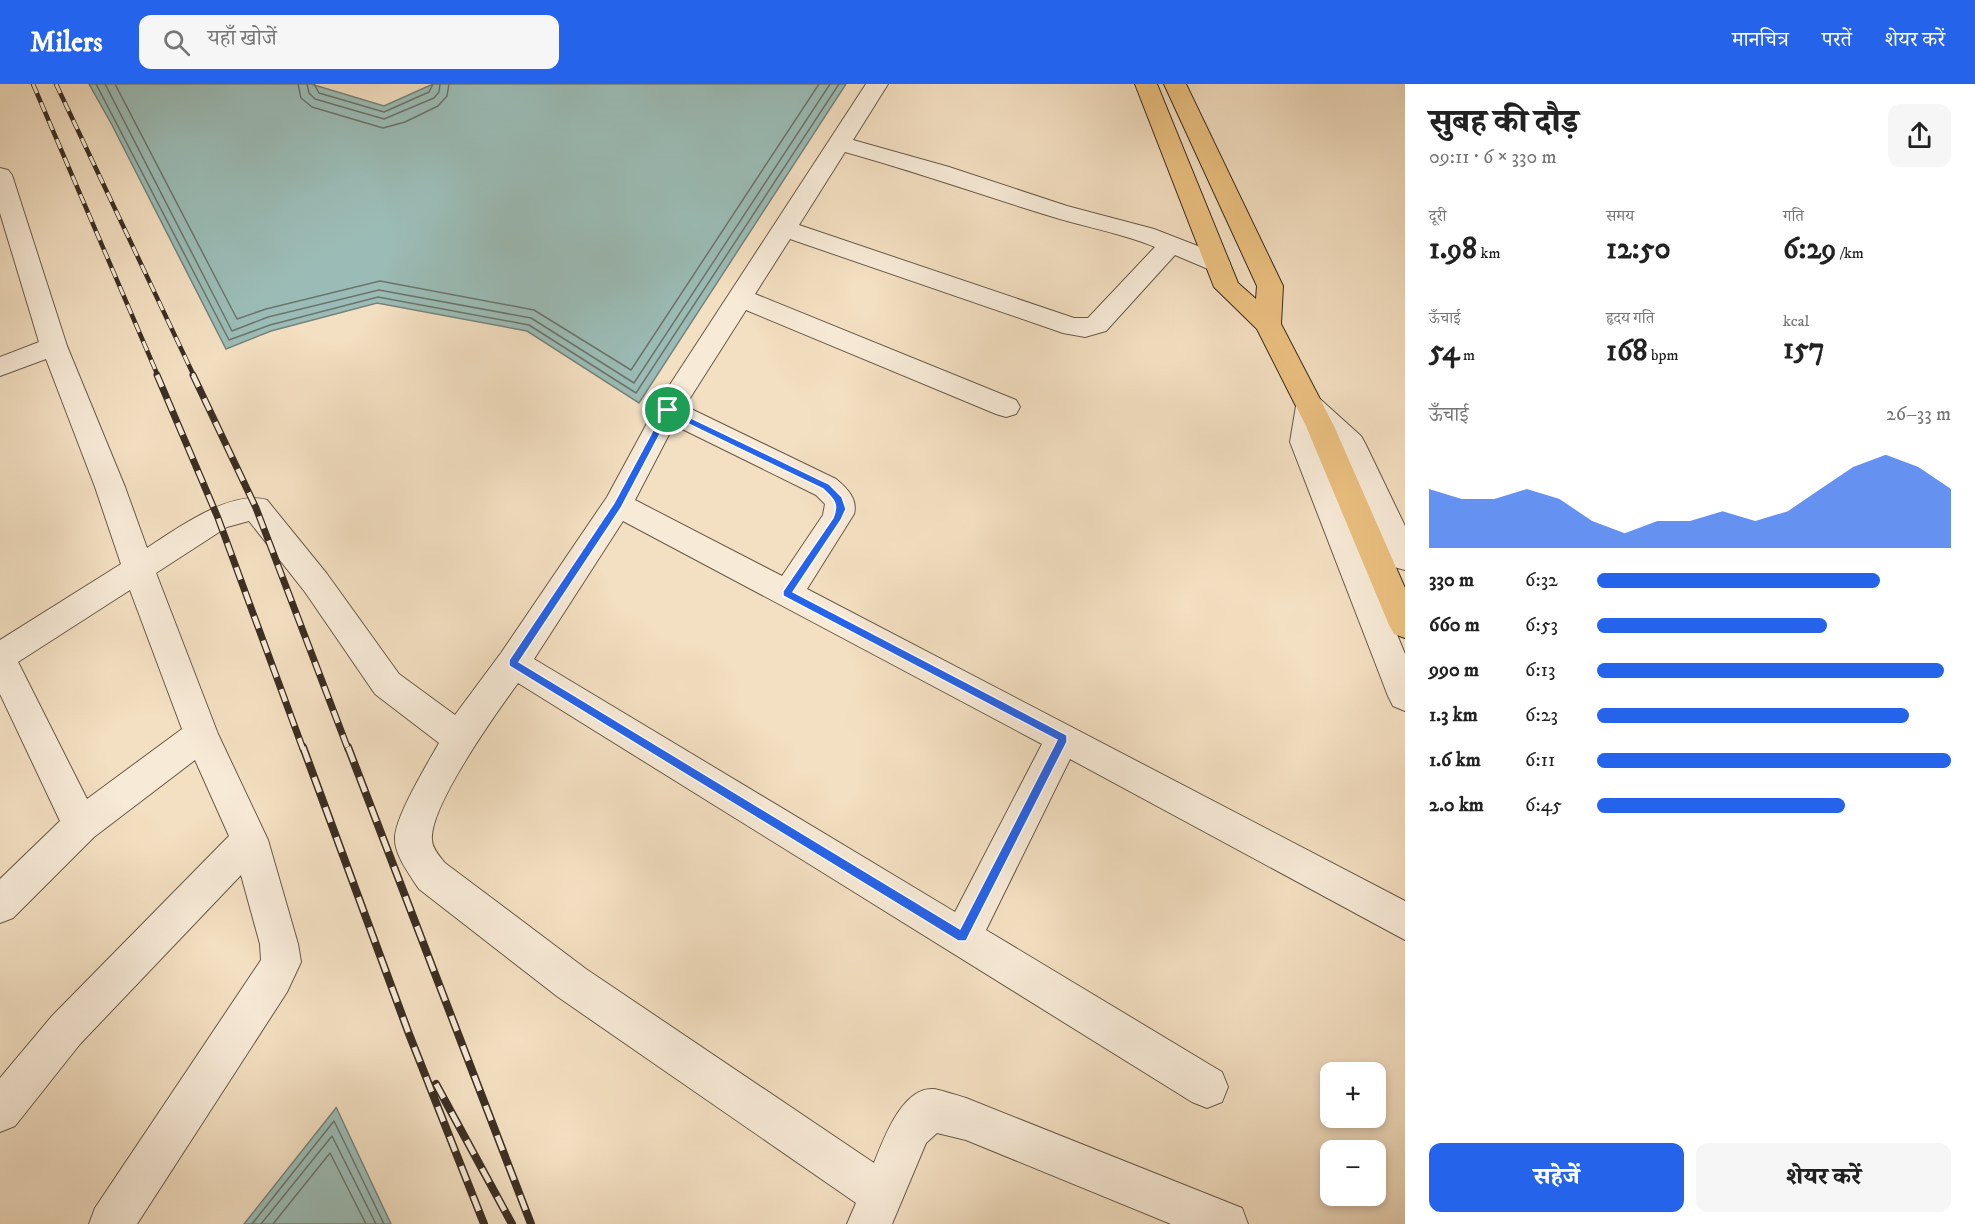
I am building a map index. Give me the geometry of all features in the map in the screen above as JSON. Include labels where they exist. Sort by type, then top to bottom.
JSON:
[{"type":"main road","points":[[1146,84],[1227,287],[1268,324],[1315,416],[1405,625]]},
{"type":"main road","points":[[1175,84],[1270,286],[1268,324]]},
{"type":"street","points":[[877,84],[668,410],[618,505],[513,663],[459,738],[420,813],[413,839],[420,859],[432,876],[875,1209],[911,1128],[931,1110],[966,1119],[1226,1224]]},
{"type":"street","points":[[839,143],[941,172],[1059,211],[1145,234],[1217,263]]},
{"type":"street","points":[[0,178],[13,262],[54,346],[110,487],[201,735],[250,840],[279,944],[281,962],[273,978],[111,1224]]},
{"type":"street","points":[[783,228],[1072,327],[1085,328],[1097,325],[1170,245]]},
{"type":"street","points":[[739,297],[1006,407]]},
{"type":"street","points":[[0,368],[54,346]]},
{"type":"street","points":[[668,410],[826,487],[839,499],[841,509],[836,520],[787,594]]},
{"type":"street","points":[[1405,558],[1352,443],[1315,416],[1304,442],[1405,696]]},
{"type":"street","points":[[618,505],[1063,738],[1405,921]]},
{"type":"street","points":[[81,825],[0,658],[138,567],[218,518],[256,508],[316,583],[387,684],[459,738]]},
{"type":"street","points":[[513,663],[1207,1087]]},
{"type":"street","points":[[0,905],[81,825],[201,735]]},
{"type":"street","points":[[962,937],[1063,738]]},
{"type":"street","points":[[0,1111],[66,1030],[250,840]]},
{"type":"water","points":[[89,84],[311,84],[384,106],[433,84],[846,84],[639,403],[527,331],[377,303],[271,331],[226,349]]},
{"type":"water","points":[[336,1108],[391,1224],[244,1224]]},
{"type":"railway","points":[[33,84],[158,376]]},
{"type":"railway","points":[[56,84],[194,376]]},
{"type":"railway","points":[[157,375],[218,518],[303,749]]},
{"type":"railway","points":[[193,375],[256,508],[348,749]]},
{"type":"railway","points":[[303,747],[409,1034],[484,1224]]},
{"type":"railway","points":[[348,747],[531,1224]]},
{"type":"railway","points":[[436,1084],[512,1224]]},
{"type":"route","points":[[668,410],[826,487],[839,499],[841,509],[836,520],[787,594],[1063,738],[962,937],[513,663],[618,505],[668,410]]}]
